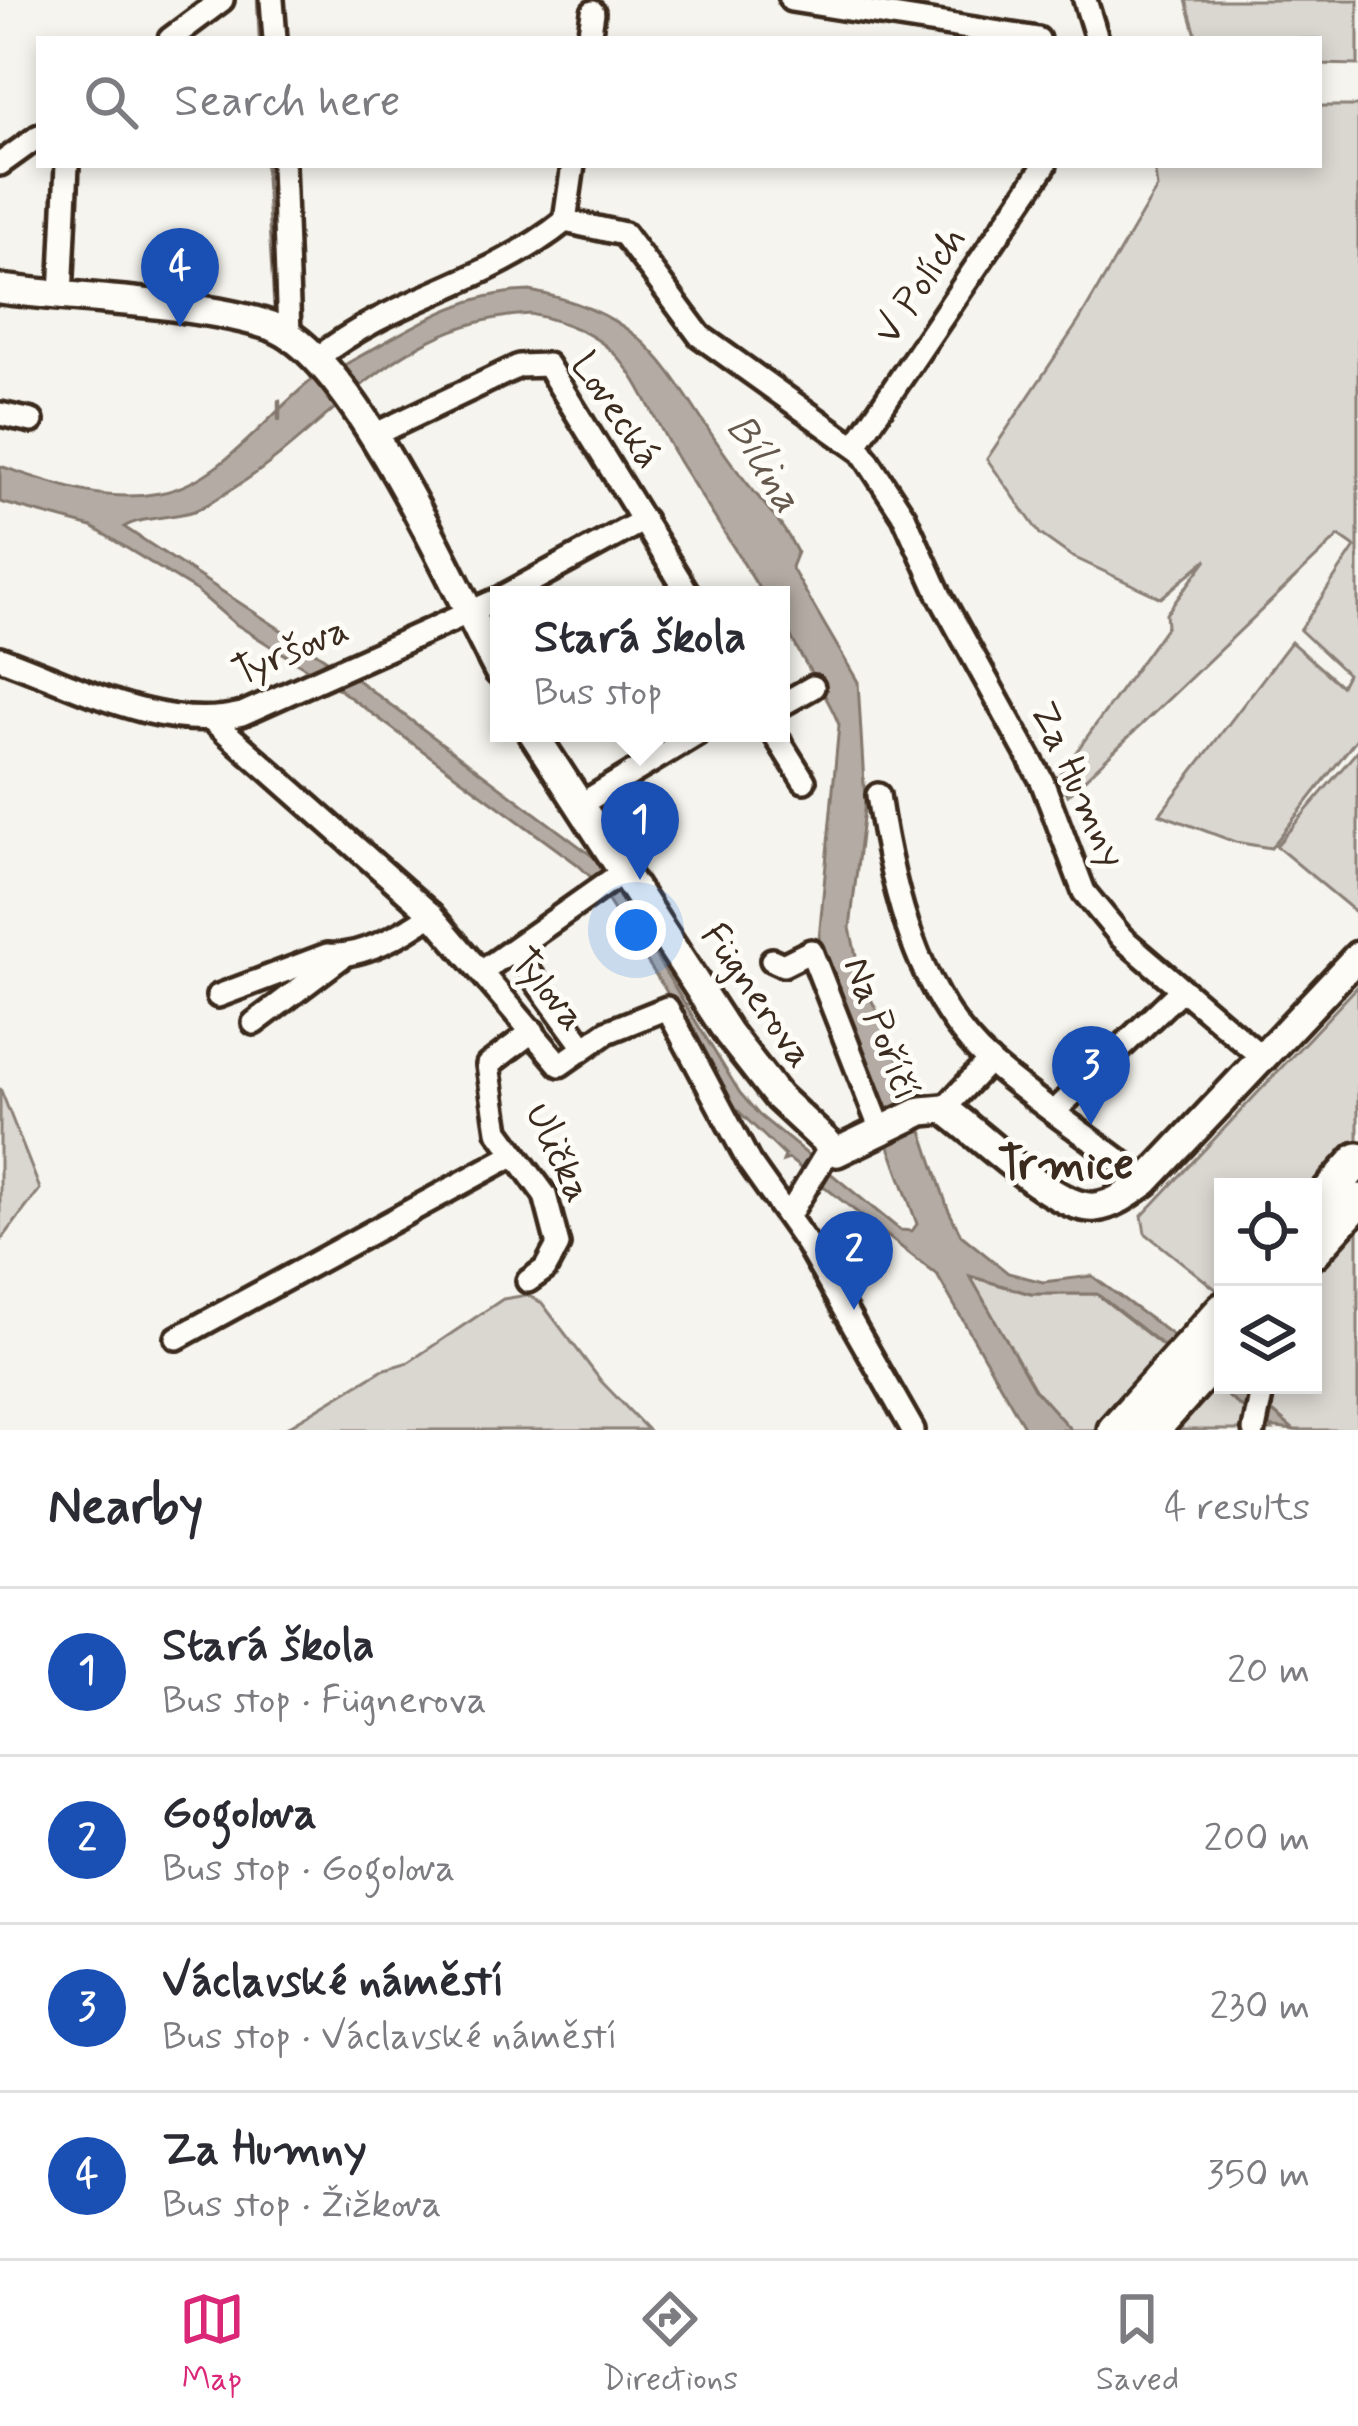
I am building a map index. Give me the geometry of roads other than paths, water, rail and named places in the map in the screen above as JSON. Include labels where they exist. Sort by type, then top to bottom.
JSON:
[{"type":"highway","points":[[1322,1200],[1358,1160]]},
{"type":"highway","points":[[1322,1241],[1358,1201]]},
{"type":"highway","points":[[1115,1430],[1214,1320]]},
{"type":"highway","points":[[1152,1430],[1214,1361]]},
{"type":"main road","points":[[0,289],[252,321],[289,334],[323,362],[355,404],[490,654]]},
{"type":"main road","name":"Fügnerova","points":[[538,742],[578,806],[611,880],[825,1155]]},
{"type":"main road","points":[[825,1155],[847,1152],[933,1110],[1070,1203],[1096,1207],[1146,1181],[1358,956]]},
{"type":"street","points":[[174,36],[222,0]]},
{"type":"street","points":[[272,0],[275,36]]},
{"type":"street","points":[[791,0],[1019,36]]},
{"type":"street","points":[[1085,0],[1095,36]]},
{"type":"street","points":[[590,36],[593,12]]},
{"type":"street","points":[[1,161],[36,138]]},
{"type":"street","points":[[61,297],[67,168]]},
{"type":"street","points":[[283,168],[289,334]]},
{"type":"street","points":[[323,362],[345,336],[524,254],[565,220],[573,168]]},
{"type":"street","name":"V Polích","points":[[855,446],[1043,168]]},
{"type":"street","name":"Za Humny","points":[[565,220],[624,233],[700,336],[855,446],[904,516],[940,596],[1042,782],[1084,892],[1122,938],[1264,1059]]},
{"type":"street","name":"Lovecká","points":[[372,436],[519,366],[538,362],[552,373],[684,586]]},
{"type":"street","points":[[0,414],[32,421]]},
{"type":"street","name":"Tyršova","points":[[523,586],[644,520]]},
{"type":"street","name":"Tyršova","points":[[0,658],[169,718],[213,721],[316,682],[490,604]]},
{"type":"street","points":[[790,700],[812,687]]},
{"type":"street","name":"Tylova","points":[[213,721],[431,914],[484,970],[560,1065],[584,1047],[667,1008],[749,1162],[789,1215]]},
{"type":"street","points":[[578,806],[683,742]]},
{"type":"street","points":[[780,742],[804,781]]},
{"type":"street","points":[[878,795],[890,873],[914,944],[953,1015],[989,1061],[1146,1181]]},
{"type":"street","points":[[484,970],[611,880]]},
{"type":"street","points":[[254,1023],[342,957],[401,937],[431,914]]},
{"type":"street","points":[[513,950],[584,1047]]},
{"type":"street","name":"Na Poříčí","points":[[772,960],[783,965],[811,951],[882,1133]]},
{"type":"street","points":[[218,995],[327,955],[342,957]]},
{"type":"street","points":[[1057,1109],[1181,990]]},
{"type":"street","name":"Ulička","points":[[532,1031],[488,1065],[498,1131],[544,1196],[553,1220],[558,1245],[537,1275]]},
{"type":"street","points":[[933,1110],[989,1061]]},
{"type":"street","points":[[177,1339],[515,1154]]},
{"type":"street","points":[[825,1155],[789,1215],[913,1430]]},
{"type":"street","points":[[1254,1430],[1260,1394]]},
{"type":"waterway","points":[[258,0],[260,36]]},
{"type":"waterway","points":[[266,168],[275,310]]},
{"type":"waterway","points":[[279,401],[279,419]]},
{"type":"place","name":"Za Humny","points":[[180,327]]},
{"type":"place","name":"Stará škola","points":[[640,880]]},
{"type":"place","name":"Václavské náměstí","points":[[1091,1125]]},
{"type":"place","name":"Gogolova","points":[[854,1310]]},
{"type":"district","name":"Trmice","points":[[1066,1165]]},
{"type":"water label","name":"Bílina","points":[[763,464]]}]
